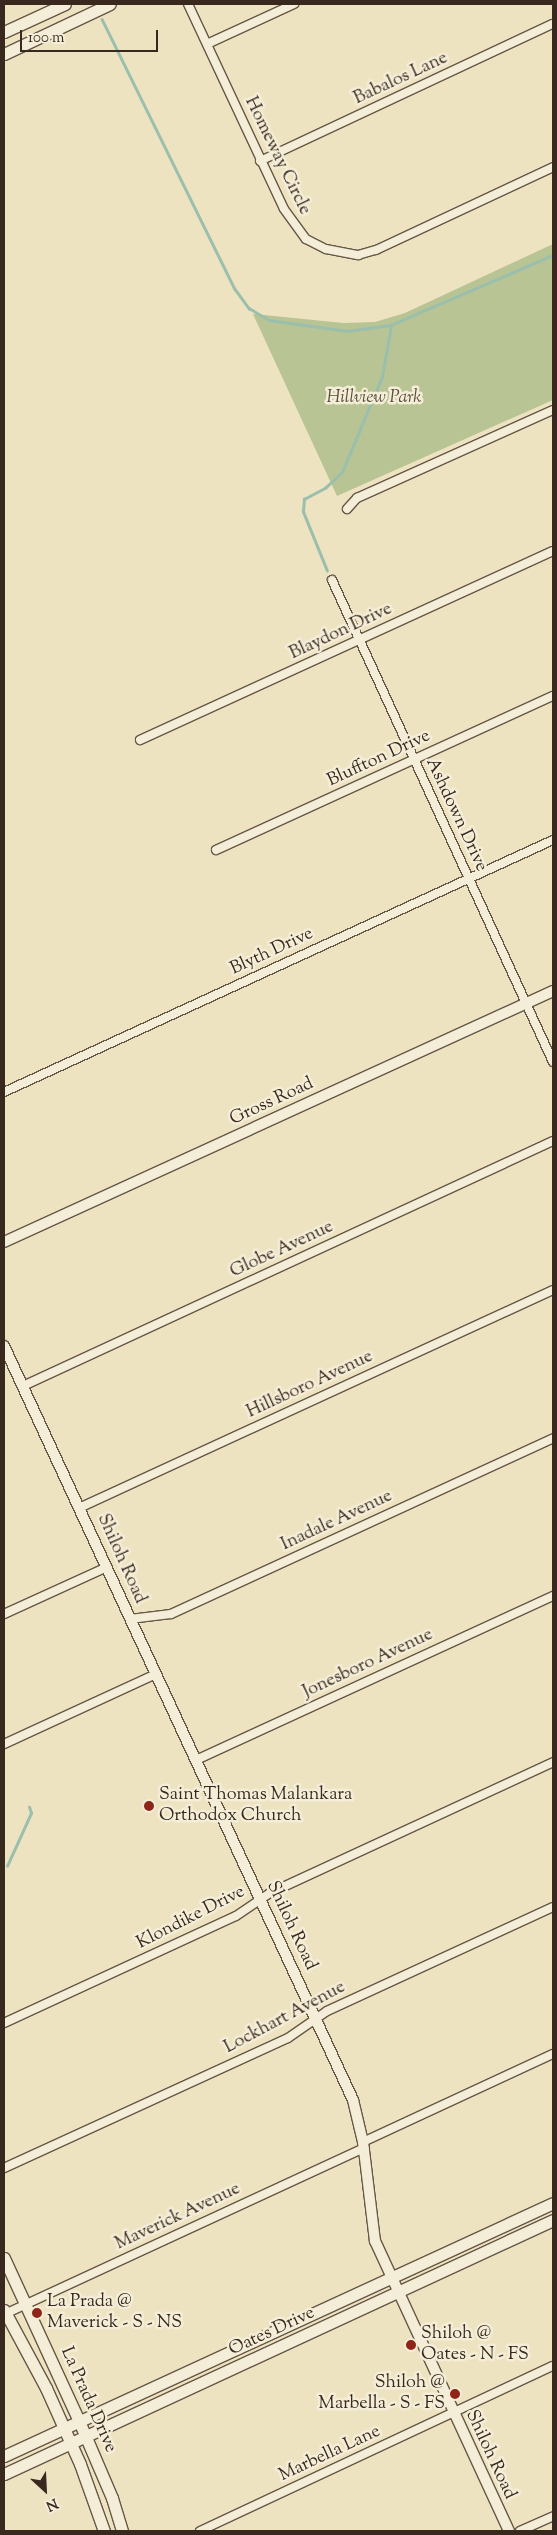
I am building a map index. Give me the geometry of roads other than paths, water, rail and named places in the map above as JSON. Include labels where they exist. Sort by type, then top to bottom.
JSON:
[{"type":"main road","points":[[4,32],[65,4]]},
{"type":"main road","points":[[4,54],[110,4]]},
{"type":"main road","name":"Oates Drive","points":[[4,2456],[553,2203]]},
{"type":"main road","name":"Oates Drive","points":[[4,2474],[553,2220]]},
{"type":"main road","name":"La Prada Drive","points":[[4,2258],[86,2437],[112,2498],[122,2531]]},
{"type":"main road","name":"La Prada Drive","points":[[5,2312],[64,2428],[104,2531]]},
{"type":"street","name":"Homeway Circle","points":[[188,4],[284,209],[306,238],[326,249],[358,255],[376,250],[553,167]]},
{"type":"street","points":[[207,44],[294,4]]},
{"type":"street","name":"Babalos Lane","points":[[260,161],[553,24]]},
{"type":"street","points":[[347,509],[356,498],[553,410]]},
{"type":"street","name":"Blaydon Drive","points":[[140,740],[553,551]]},
{"type":"street","name":"Ashdown Drive","points":[[332,580],[553,1062]]},
{"type":"street","name":"Bluffton Drive","points":[[216,850],[553,696]]},
{"type":"street","name":"Blyth Drive","points":[[4,1092],[553,840]]},
{"type":"street","name":"Gross Road","points":[[4,1242],[553,991]]},
{"type":"street","name":"Globe Avenue","points":[[23,1386],[553,1141]]},
{"type":"street","name":"Hillsboro Avenue","points":[[80,1508],[553,1290]]},
{"type":"street","name":"Shiloh Road","points":[[4,1346],[354,2100],[364,2145],[375,2242],[389,2277],[509,2531]]},
{"type":"street","name":"Inadale Avenue","points":[[130,1619],[171,1614],[553,1438]]},
{"type":"street","points":[[4,1614],[107,1567]]},
{"type":"street","name":"Jonesboro Avenue","points":[[196,1760],[553,1596]]},
{"type":"street","points":[[4,1744],[156,1674]]},
{"type":"street","name":"Klondike Drive","points":[[4,2023],[236,1916],[261,1899],[553,1762]]},
{"type":"street","name":"Lockhart Avenue","points":[[4,2168],[288,2038],[316,2018],[553,1907]]},
{"type":"street","name":"Maverick Avenue","points":[[5,2312],[364,2145],[553,2054]]},
{"type":"street","name":"Marbella Lane","points":[[200,2531],[553,2366]]},
{"type":"street","points":[[520,2531],[553,2516]]},
{"type":"waterway","points":[[102,19],[235,289],[249,308],[269,320],[347,331],[391,325],[553,255]]},
{"type":"waterway","points":[[327,571],[303,512],[304,499],[325,488],[342,472],[382,377],[391,326]]},
{"type":"waterway","points":[[7,1866],[31,1813],[29,1807]]},
{"type":"place","name":"Saint Thomas Malankara Orthodox Church","points":[[149,1806]]},
{"type":"place","name":"La Prada @ Maverick - S - NS","points":[[37,2313]]},
{"type":"place","name":"Shiloh @ Oates - N - FS","points":[[411,2345]]},
{"type":"place","name":"Shiloh @ Marbella - S - FS","points":[[455,2394]]},
{"type":"park label","name":"Hillview Park","points":[[374,398]]}]
